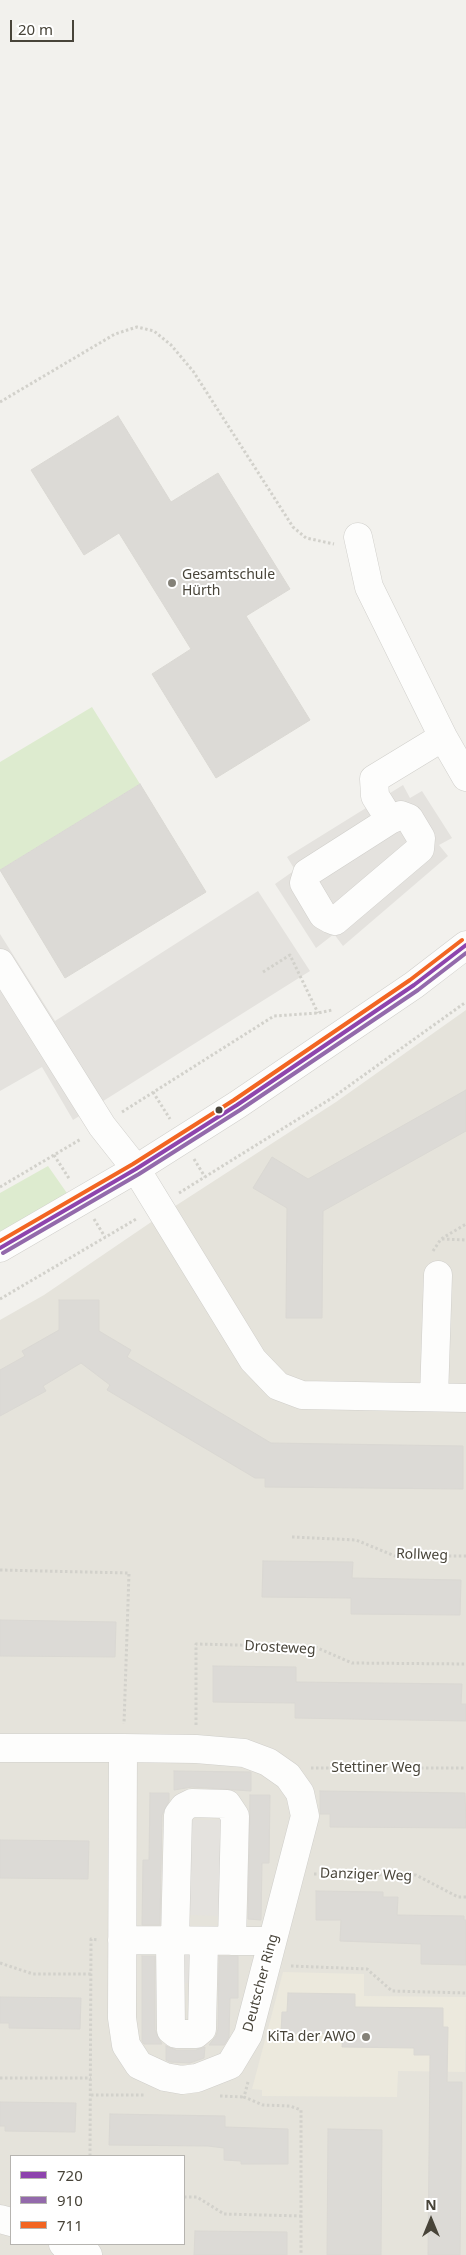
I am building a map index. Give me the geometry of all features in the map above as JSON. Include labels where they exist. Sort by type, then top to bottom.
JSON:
[{"type":"street","points":[[360,544],[369,588],[443,737],[466,777]]},
{"type":"street","points":[[390,820],[375,796],[374,779],[443,737]]},
{"type":"street","points":[[0,1248],[136,1169],[237,1105],[414,985],[466,945]]},
{"type":"street","points":[[0,963],[102,1126],[136,1169],[253,1360],[278,1386],[302,1395],[466,1398]]},
{"type":"street","points":[[434,1397],[438,1275]]},
{"type":"street","name":"Deutscher Ring","points":[[0,1748],[124,1748],[196,1749],[244,1753],[268,1762],[288,1776],[300,1793],[305,1816],[248,2035],[230,2064],[197,2078],[182,2080],[165,2077],[139,2065],[126,2046],[122,2018],[124,1748]]},
{"type":"street","points":[[204,1941],[202,2029],[196,2034],[176,2034],[171,2030],[172,1940],[178,1815],[184,1807],[192,1803],[228,1804],[235,1816],[232,1941]]},
{"type":"street","points":[[122,1940],[232,1941],[269,1954]]},
{"type":"path","points":[[0,402],[115,334],[137,327],[154,331],[171,345],[193,371],[292,527],[306,538],[360,544]]},
{"type":"path","points":[[263,972],[290,955],[318,1013]]},
{"type":"path","points":[[0,1299],[158,1206],[332,1098],[466,1002]]},
{"type":"path","points":[[0,1187],[102,1126],[274,1016],[335,1010]]},
{"type":"path","points":[[438,1275],[431,1254],[441,1239],[466,1224]]},
{"type":"path","points":[[441,1239],[466,1240]]},
{"type":"path","name":"Rollweg","points":[[292,1537],[356,1540],[394,1556],[466,1556]]},
{"type":"path","points":[[0,1570],[129,1574],[124,1748]]},
{"type":"path","name":"Drosteweg","points":[[196,1749],[196,1644],[315,1647],[352,1663],[466,1664]]},
{"type":"path","name":"Stettiner Weg","points":[[288,1776],[299,1768],[466,1768]]},
{"type":"path","name":"Danziger Weg","points":[[291,1873],[416,1875],[458,1897],[466,1897]]},
{"type":"path","points":[[90,2155],[91,1939],[122,1940]]},
{"type":"path","points":[[269,1954],[367,1969],[392,1991],[466,1993]]},
{"type":"path","points":[[0,1963],[33,1974],[92,1974]]},
{"type":"path","points":[[0,2078],[91,2078]]},
{"type":"path","points":[[248,2080],[244,2097],[263,2105],[290,2106],[301,2110],[301,2255]]},
{"type":"path","points":[[185,2197],[197,2198],[224,2214],[302,2216]]},
{"type":"shaded area","points":[[403,785],[410,798],[422,791],[452,838],[439,845],[448,856],[343,946],[334,934],[316,948],[275,884],[295,870],[287,857]]},
{"type":"shaded area","points":[[258,891],[310,971],[73,1120],[42,1067],[0,1091],[0,934],[55,1021]]},
{"type":"shaded area","points":[[466,1010],[466,2255],[0,2255],[0,1320],[44,1295],[166,1212],[336,1102]]},
{"type":"shaded area","points":[[187,1820],[223,1820],[222,1916],[187,1915]]},
{"type":"shaded area","points":[[181,1952],[199,1952],[198,1983],[181,1983]]},
{"type":"shaded area","name":"KiTa der AWO","points":[[283,1972],[364,1974],[364,1996],[466,1997],[465,2072],[398,2071],[397,2097],[262,2096],[262,2090],[252,2089]]},
{"type":"green space","points":[[92,707],[140,784],[0,870],[0,762]]},
{"type":"green space","points":[[48,1166],[69,1196],[0,1237],[0,1193]]},
{"type":"building","points":[[118,416],[171,502],[218,473],[290,589],[246,616],[310,720],[216,778],[152,674],[191,649],[119,533],[84,555],[31,470]]},
{"type":"building","points":[[140,784],[206,892],[65,978],[0,870]]},
{"type":"building","points":[[466,1090],[466,1131],[323,1211],[322,1318],[286,1318],[287,1208],[253,1188],[272,1157],[308,1179]]},
{"type":"building","points":[[59,1300],[99,1300],[99,1331],[131,1350],[127,1357],[271,1443],[463,1446],[463,1489],[265,1487],[265,1478],[255,1478],[107,1390],[110,1385],[81,1363],[43,1386],[46,1391],[0,1416],[0,1370],[25,1356],[22,1351],[59,1330]]},
{"type":"building","points":[[263,1561],[353,1562],[352,1578],[461,1580],[460,1615],[351,1614],[351,1598],[262,1597]]},
{"type":"building","points":[[0,1620],[116,1622],[115,1657],[0,1656]]},
{"type":"building","points":[[213,1666],[296,1667],[296,1682],[462,1684],[461,1704],[466,1704],[466,1721],[295,1718],[295,1703],[213,1702]]},
{"type":"building","points":[[174,1771],[251,1772],[251,1791],[192,1787],[174,1790]]},
{"type":"building","points":[[320,1791],[465,1793],[466,1828],[330,1827],[330,1814],[320,1814]]},
{"type":"building","points":[[150,1793],[169,1793],[169,1801],[162,1815],[160,1925],[142,1925],[143,1860],[149,1860]]},
{"type":"building","points":[[250,1795],[270,1795],[269,1863],[262,1863],[261,1920],[248,1919]]},
{"type":"building","points":[[0,1840],[89,1841],[88,1879],[0,1878]]},
{"type":"building","points":[[316,1891],[383,1892],[383,1897],[398,1897],[397,1915],[464,1916],[464,1920],[466,1920],[466,1965],[421,1964],[421,1944],[340,1941],[341,1920],[316,1920]]},
{"type":"building","points":[[142,1956],[155,1956],[155,2030],[162,2044],[144,2044],[142,2041]]},
{"type":"building","points":[[219,1956],[238,1956],[238,1998],[230,1998],[229,2037],[224,2045],[209,2045],[216,2036],[218,2029]]},
{"type":"building","points":[[288,1993],[355,1994],[355,2007],[443,2008],[443,2027],[448,2027],[447,2082],[462,2082],[460,2255],[428,2255],[430,2055],[414,2055],[414,2048],[342,2047],[343,2034],[281,2033],[282,2012],[287,2012]]},
{"type":"building","points":[[0,1997],[81,1998],[80,2029],[9,2028],[9,2023],[0,2023]]},
{"type":"building","points":[[166,2046],[176,2050],[196,2050],[205,2047],[204,2058],[190,2063],[170,2062],[166,2060]]},
{"type":"building","points":[[0,2102],[76,2103],[75,2132],[5,2131],[5,2126],[0,2126]]},
{"type":"building","points":[[110,2114],[225,2116],[225,2127],[288,2129],[288,2164],[241,2164],[241,2161],[224,2160],[224,2148],[208,2146],[109,2145]]},
{"type":"building","points":[[328,2129],[382,2130],[381,2255],[327,2255]]},
{"type":"building","points":[[195,2231],[287,2232],[287,2255],[194,2255]]},
{"type":"transit line","name":"711","points":[[0,1241],[133,1164],[234,1100],[410,980],[462,940]]},
{"type":"transit line","name":"720","points":[[0,1248],[136,1169],[237,1105],[414,985],[466,945]]},
{"type":"transit line","name":"910","points":[[3,1253],[139,1174],[240,1110],[418,990],[466,953]]},
{"type":"place","name":"Gesamtschule Hürth","points":[[172,583]]},
{"type":"place","name":"KiTa der AWO","points":[[366,2037]]}]
